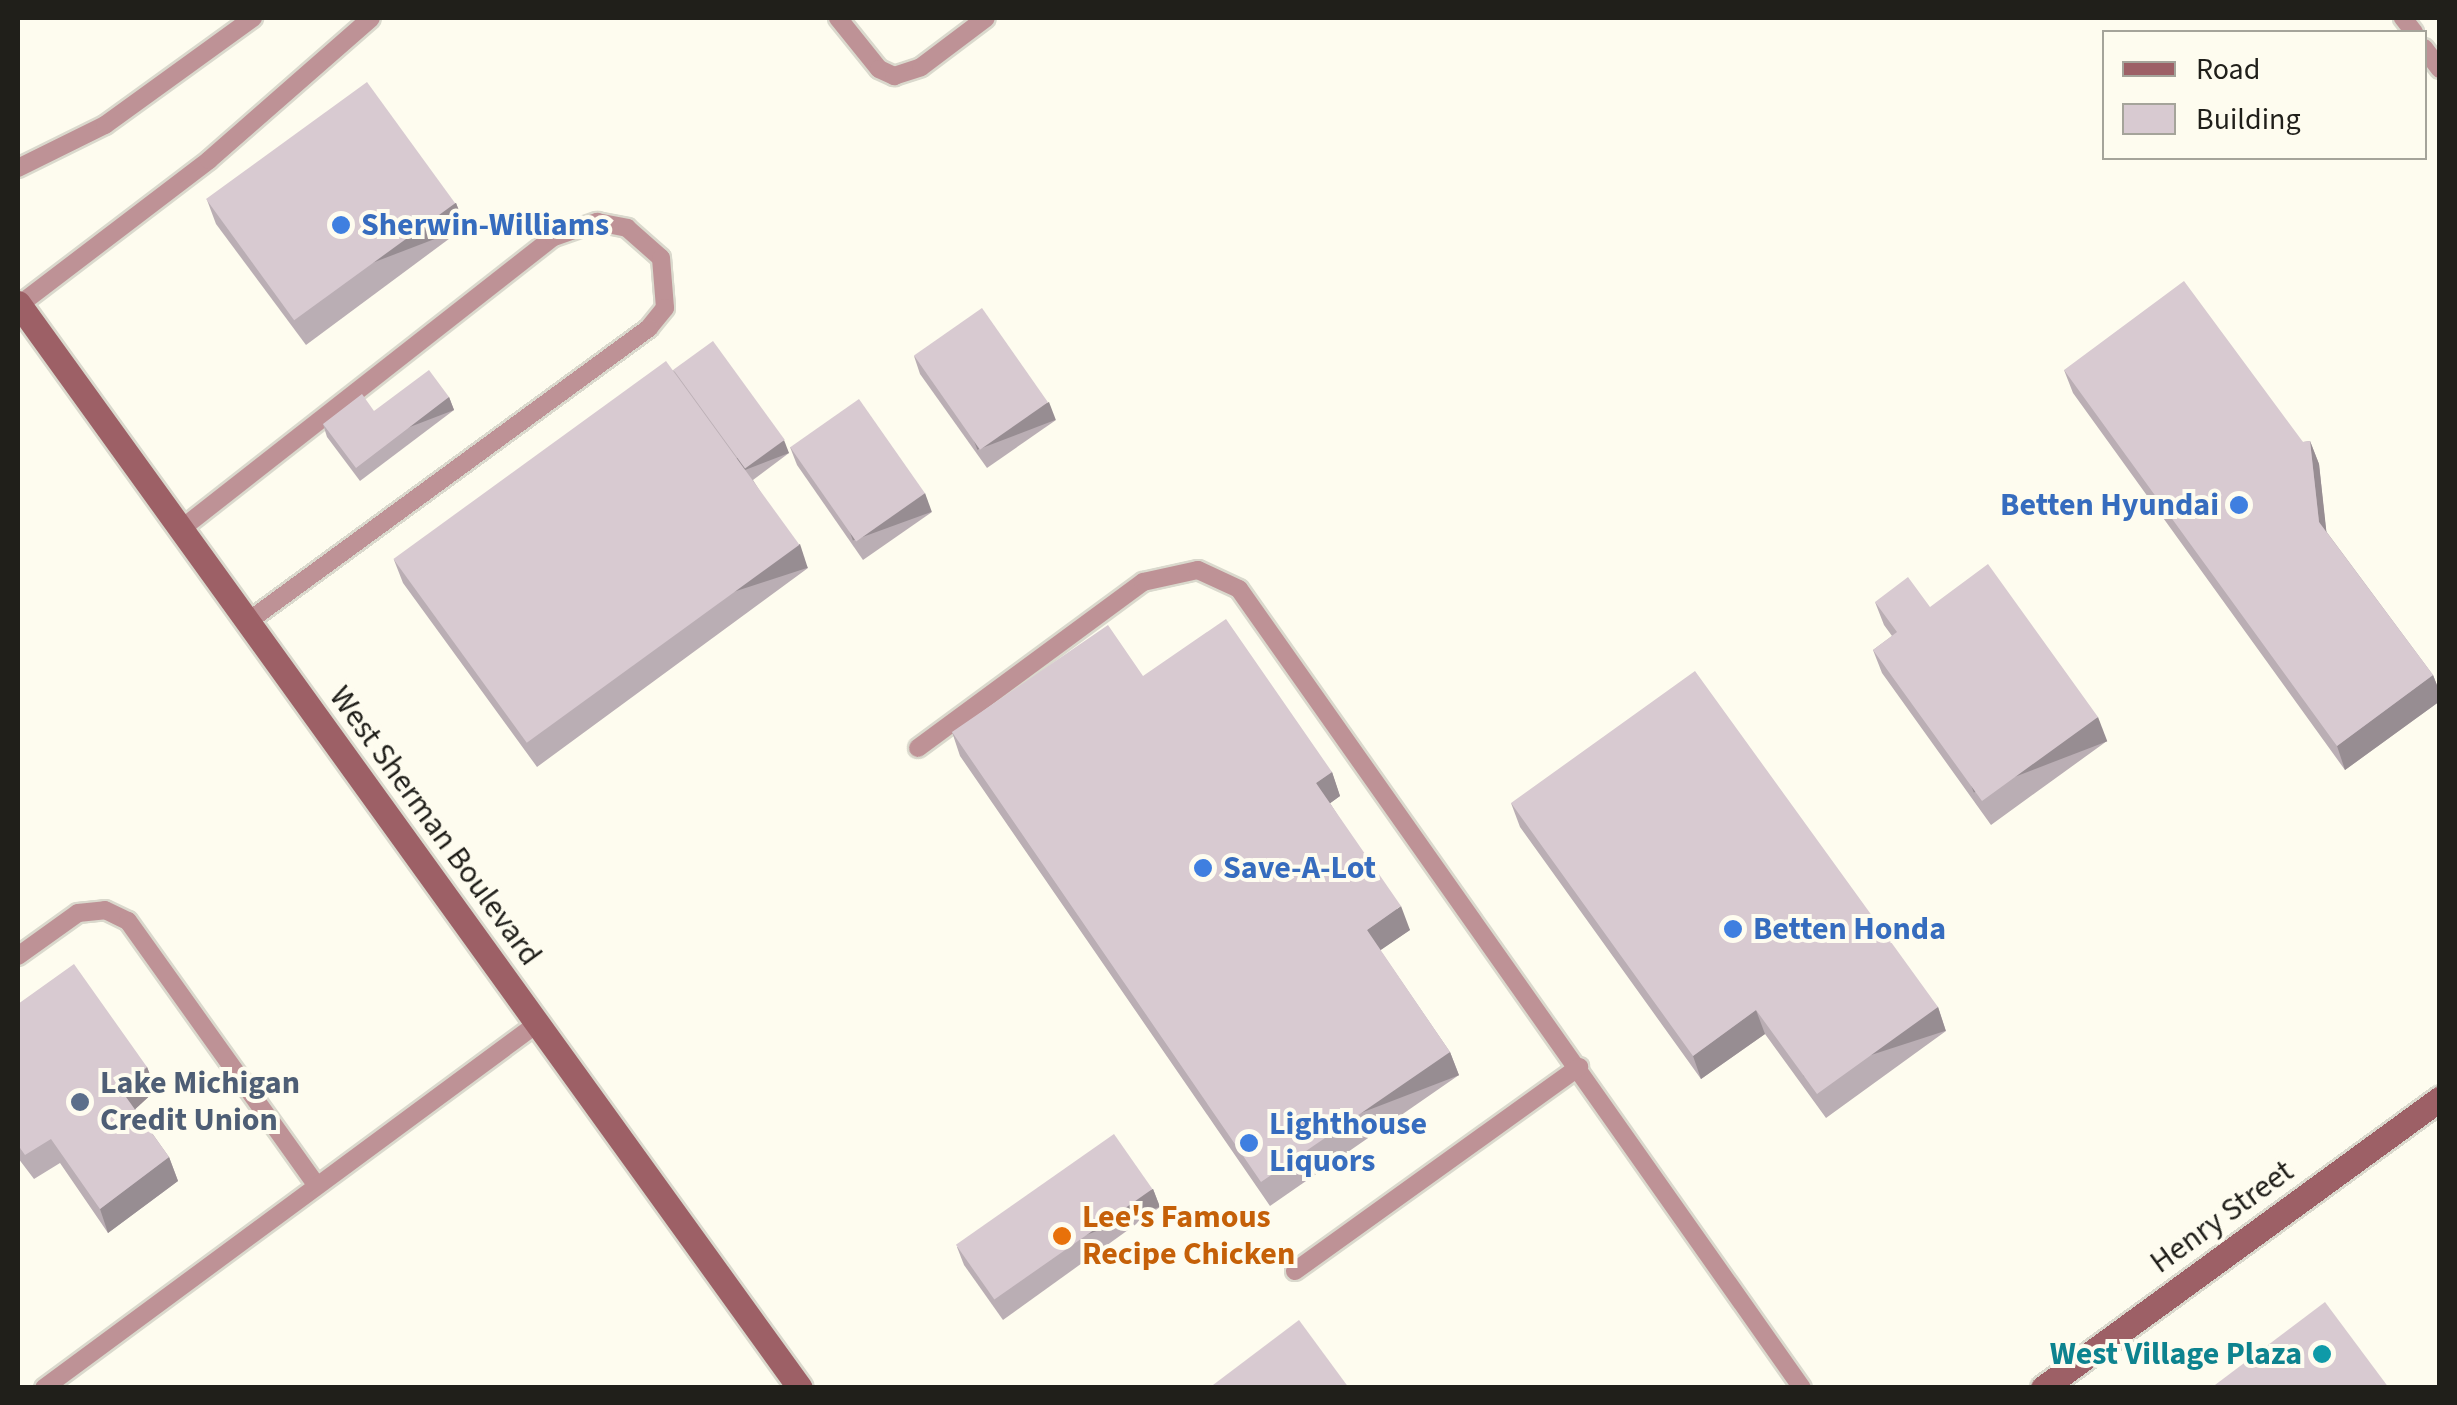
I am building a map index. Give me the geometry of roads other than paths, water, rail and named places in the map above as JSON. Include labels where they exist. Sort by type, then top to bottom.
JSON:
[{"type":"main road","name":"West Sherman Boulevard","points":[[18,304],[800,1388]]},
{"type":"main road","name":"Henry Street","points":[[2043,1388],[2440,1100]]},
{"type":"lane","points":[[18,168],[105,125],[253,18]]},
{"type":"lane","points":[[18,304],[209,160],[370,18]]},
{"type":"lane","points":[[838,18],[879,69],[894,76],[921,66],[986,18]]},
{"type":"lane","points":[[181,529],[554,236],[597,222],[627,228],[661,258],[665,308],[650,328],[248,622]]},
{"type":"lane","points":[[918,748],[1143,582],[1198,570],[1239,590],[1802,1388]]},
{"type":"lane","points":[[18,956],[78,914],[105,910],[128,921],[318,1186]]},
{"type":"lane","points":[[44,1388],[538,1024]]},
{"type":"lane","points":[[1295,1271],[1578,1067]]},
{"type":"place","name":"Sherwin-Williams","points":[[341,225]]},
{"type":"place","name":"Betten Hyundai","points":[[2239,505]]},
{"type":"place","name":"Save-A-Lot","points":[[1203,868]]},
{"type":"place","name":"Betten Honda","points":[[1733,929]]},
{"type":"place","name":"Lake Michigan Credit Union","points":[[80,1102]]},
{"type":"place","name":"Lighthouse Liquors","points":[[1249,1143]]},
{"type":"place","name":"Lee's Famous Recipe Chicken","points":[[1062,1236]]},
{"type":"place","name":"West Village Plaza","points":[[2322,1354]]}]
